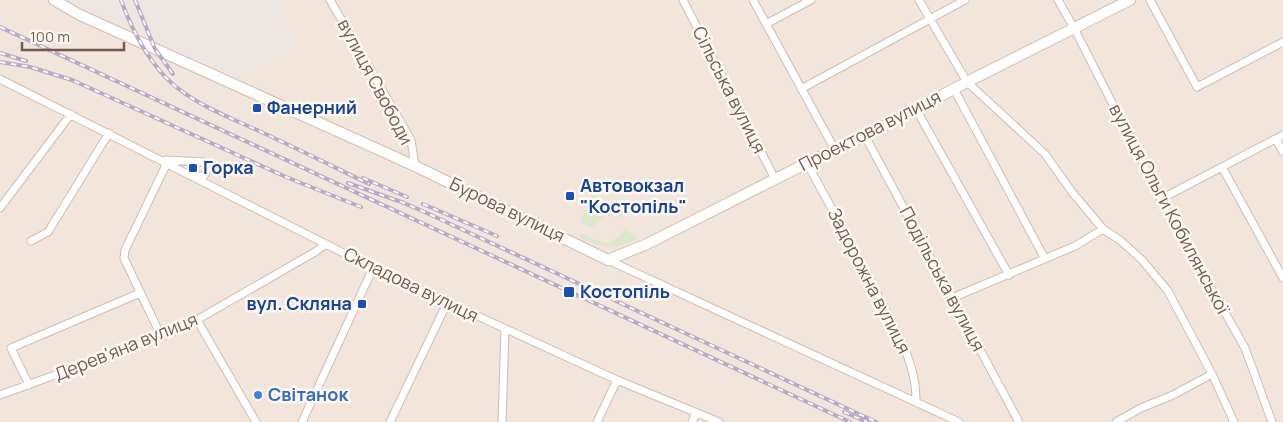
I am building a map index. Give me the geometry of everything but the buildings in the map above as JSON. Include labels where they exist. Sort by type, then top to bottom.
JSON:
[{"type":"main road","name":"Бурова вулиця","points":[[54,0],[88,19],[415,166],[608,260]]},
{"type":"main road","name":"Проектова вулиця","points":[[608,260],[646,244],[865,136],[1130,0]]},
{"type":"street","name":"вулиця Свободи","points":[[330,0],[411,140],[415,166]]},
{"type":"street","name":"Сільська вулиця","points":[[683,0],[775,179]]},
{"type":"street","points":[[753,0],[835,150]]},
{"type":"street","points":[[766,24],[811,0]]},
{"type":"street","points":[[919,0],[967,82],[1045,154],[1072,192],[1103,229],[1121,241],[1142,260],[1168,291],[1212,374],[1234,422]]},
{"type":"street","points":[[801,89],[965,0]]},
{"type":"street","name":"вулиця Ольги Кобилянської","points":[[1058,0],[1161,199],[1244,348],[1272,422]]},
{"type":"street","points":[[1150,0],[1197,86],[1283,42]]},
{"type":"street","name":"Складова вулиця","points":[[0,79],[373,268],[617,380],[719,422]]},
{"type":"street","points":[[954,89],[1045,259]]},
{"type":"street","points":[[916,109],[1008,275]]},
{"type":"street","points":[[0,208],[71,114]]},
{"type":"street","points":[[31,241],[48,232],[109,133]]},
{"type":"street","points":[[1161,199],[1283,135]]},
{"type":"street","name":"Подільська вулиця","points":[[865,136],[1018,422]]},
{"type":"street","points":[[1276,139],[1283,152]]},
{"type":"street","points":[[161,336],[124,258],[125,250],[164,161],[204,162],[207,166],[207,172],[204,176],[189,174]]},
{"type":"street","name":"Задорожна вулиця","points":[[807,163],[856,252],[908,354],[917,386],[916,402]]},
{"type":"street","points":[[1222,167],[1283,278]]},
{"type":"street","points":[[952,298],[1076,246],[1103,229]]},
{"type":"street","name":"Дерев'яна вулиця","points":[[0,395],[181,329],[326,244]]},
{"type":"street","name":"Бурова вулиця","points":[[608,260],[959,422]]},
{"type":"street","points":[[302,422],[373,268]]},
{"type":"street","points":[[29,384],[11,348],[140,293]]},
{"type":"street","points":[[390,422],[447,303]]},
{"type":"street","points":[[197,320],[256,422]]},
{"type":"street","points":[[502,422],[505,329]]},
{"type":"street","points":[[1116,422],[1141,408],[1174,396],[1212,374]]},
{"type":"street","points":[[597,422],[617,380]]},
{"type":"street","points":[[692,422],[696,413]]},
{"type":"shaded area","points":[[0,0],[1283,0],[1283,422],[0,422]]},
{"type":"shaded area","points":[[67,0],[279,0],[298,44],[237,76]]},
{"type":"green space","points":[[592,195],[620,208],[623,213],[621,217],[614,214],[610,217],[606,214],[592,228],[580,222]]},
{"type":"green space","points":[[625,230],[635,236],[636,240],[620,246],[602,246],[580,238],[580,234],[583,234],[606,243],[614,240]]},
{"type":"railway","points":[[121,0],[136,35],[150,57],[166,78],[184,93],[216,111],[369,184]]},
{"type":"railway","points":[[135,0],[155,49],[173,74]]},
{"type":"railway","points":[[0,27],[850,422]]},
{"type":"railway","points":[[0,53],[26,61]]},
{"type":"railway","points":[[0,62],[30,67],[72,80],[286,177],[361,207]]},
{"type":"railway","points":[[363,178],[407,197]]},
{"type":"railway","points":[[348,183],[429,214],[876,422]]},
{"type":"railway","points":[[423,204],[497,236]]},
{"type":"railway","points":[[844,412],[867,422]]},
{"type":"place","name":"Фанерний","points":[[257,108]]},
{"type":"place","name":"Горка","points":[[193,168]]},
{"type":"place","name":"Автовокзал \"Костопіль\"","points":[[570,196]]},
{"type":"place","name":"Костопіль","points":[[569,292]]},
{"type":"place","name":"вул. Скляна","points":[[362,304]]},
{"type":"place","name":"Світанок","points":[[258,395]]}]
